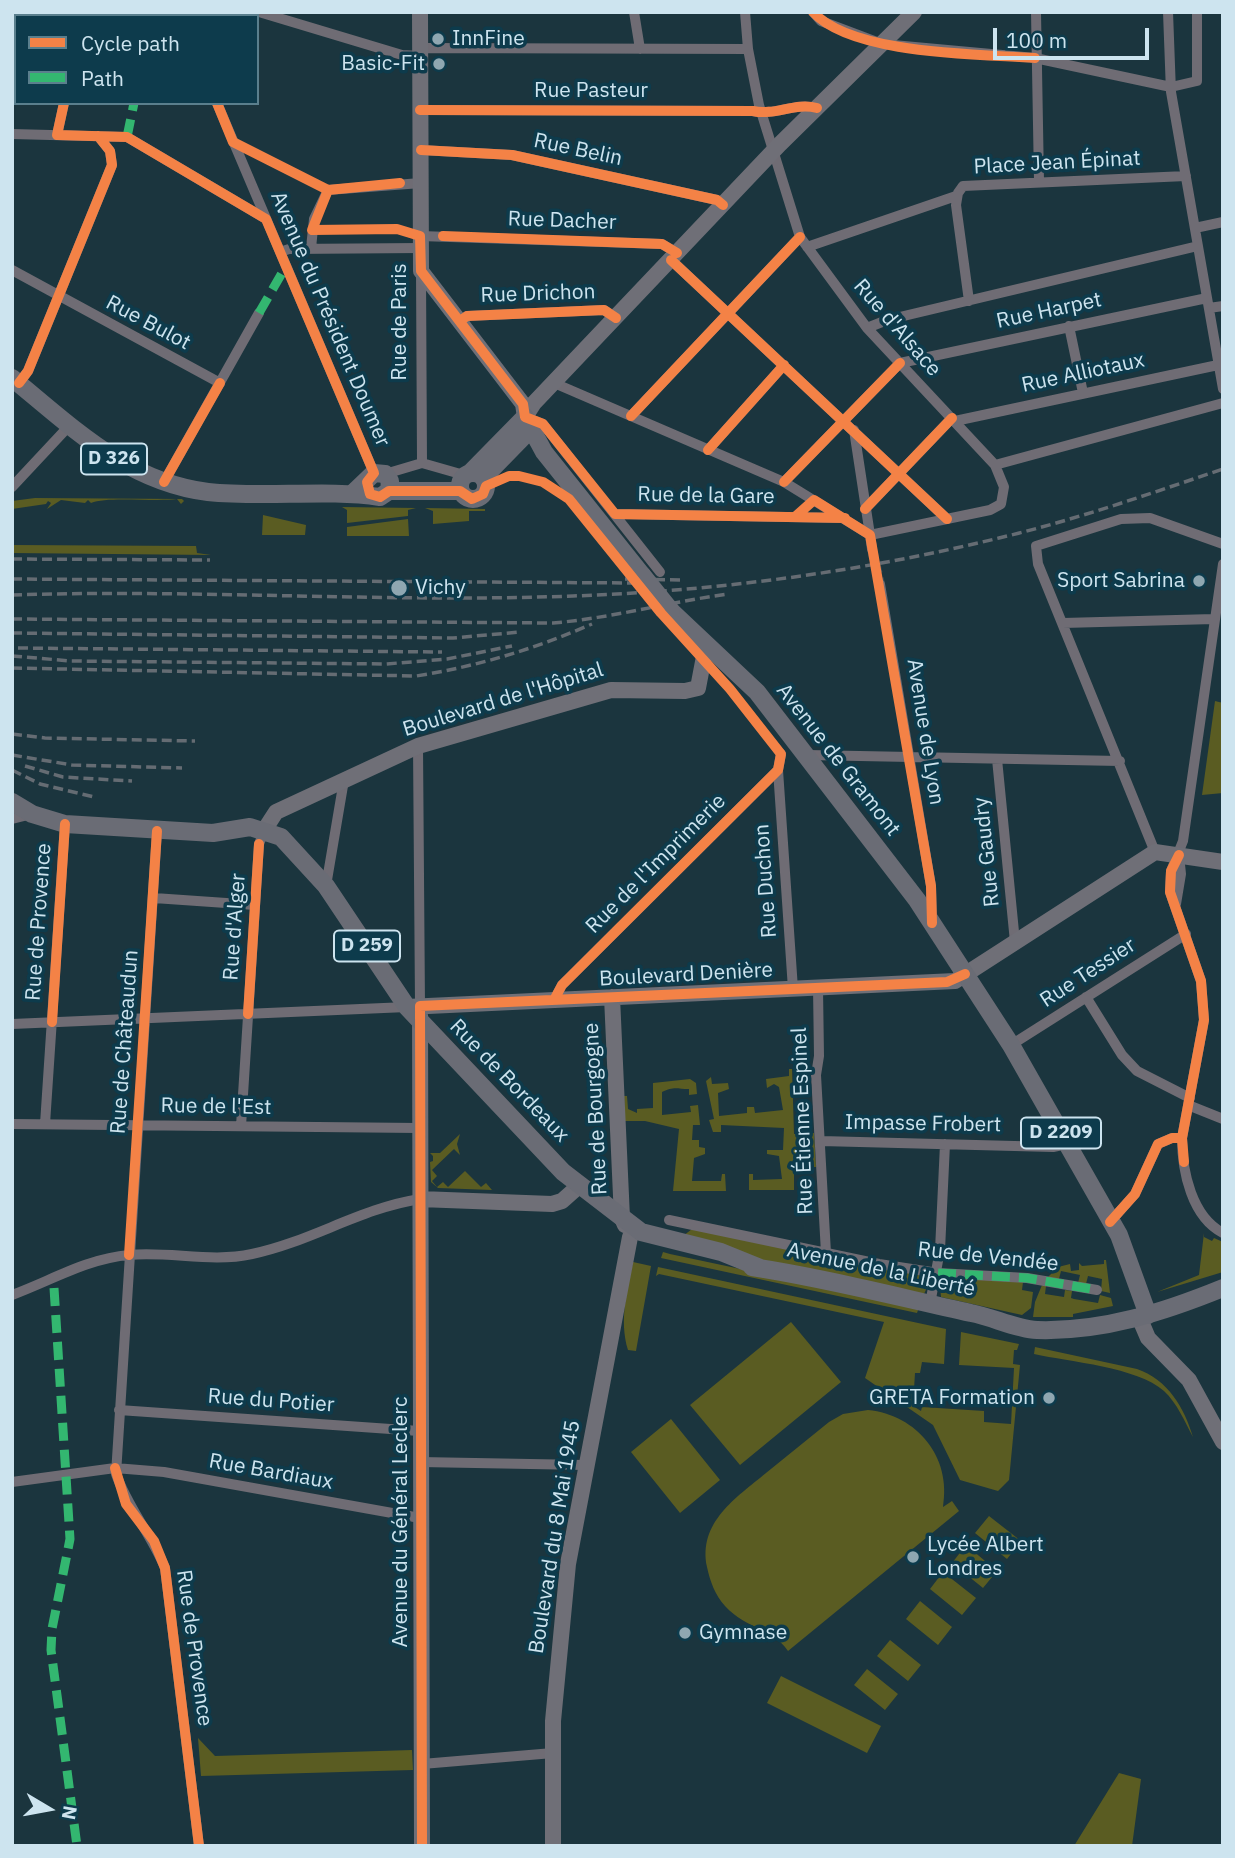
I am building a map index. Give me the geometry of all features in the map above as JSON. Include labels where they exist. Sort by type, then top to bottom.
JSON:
[{"type":"main road","name":"D 326","points":[[15,380],[110,457],[164,482],[210,492],[352,495],[379,483]]},
{"type":"main road","points":[[467,480],[525,417]]},
{"type":"main road","points":[[379,483],[467,480],[523,437],[525,417]]},
{"type":"main road","name":"Avenue de Gramont","points":[[525,417],[544,452],[671,611],[757,692],[917,900],[1011,1045],[1110,1222]]},
{"type":"main road","name":"Avenue de Gramont","points":[[523,437],[539,466],[581,497]]},
{"type":"main road","points":[[12,802],[32,814],[65,824],[214,833],[250,827],[265,829]]},
{"type":"main road","name":"Rue de Bordeaux","points":[[265,829],[285,839],[326,886],[416,1011],[577,1188]]},
{"type":"main road","name":"Avenue de la Liberté","points":[[577,1188],[622,1218],[635,1235]]},
{"type":"main road","name":"Avenue de la Liberté","points":[[577,1188],[635,1235],[719,1262],[930,1304],[1024,1328],[1063,1330],[1142,1312],[1223,1287]]},
{"type":"main road","name":"D 2209","points":[[1110,1222],[1142,1312]]},
{"type":"street","points":[[259,12],[402,55],[421,52],[640,48],[748,49]]},
{"type":"street","name":"Rue de Paris","points":[[421,12],[422,463]]},
{"type":"street","points":[[634,12],[640,48]]},
{"type":"street","name":"Rue d'Alsace","points":[[746,12],[748,49],[762,113],[772,153],[800,237],[867,328],[995,465],[1004,486],[1001,504],[990,510],[947,519]]},
{"type":"street","points":[[813,12],[821,21],[882,44],[1035,58],[1171,87],[1197,82],[1197,12]]},
{"type":"street","points":[[525,417],[534,403],[772,153],[914,12]]},
{"type":"street","points":[[1037,12],[1035,58],[1039,181]]},
{"type":"street","points":[[1168,12],[1171,87],[1223,389]]},
{"type":"street","points":[[57,135],[64,105]]},
{"type":"street","name":"Avenue du Président Doumer","points":[[218,105],[379,483]]},
{"type":"street","name":"Rue Pasteur","points":[[421,110],[762,113],[804,105],[817,108]]},
{"type":"street","points":[[12,134],[123,137],[266,219]]},
{"type":"street","points":[[15,380],[28,371],[112,165],[110,151],[98,136]]},
{"type":"street","name":"Rue Belin","points":[[421,150],[512,155],[717,200],[723,205]]},
{"type":"street","name":"Place Jean Épinat","points":[[969,301],[956,196],[960,189],[969,185],[1186,176]]},
{"type":"street","points":[[311,248],[314,219],[328,190],[421,183]]},
{"type":"street","points":[[807,247],[956,196]]},
{"type":"street","points":[[1195,228],[1223,222]]},
{"type":"street","points":[[631,416],[800,237]]},
{"type":"street","name":"Rue Dacher","points":[[280,252],[421,242],[662,244],[674,256]]},
{"type":"street","points":[[867,328],[1198,246]]},
{"type":"street","points":[[674,256],[728,313],[947,519]]},
{"type":"street","name":"Rue Bulot","points":[[12,270],[220,383]]},
{"type":"street","name":"Avenue de Gramont","points":[[421,271],[523,404],[525,417],[543,424],[660,572]]},
{"type":"street","name":"Rue Harpet","points":[[900,363],[1069,326],[1208,303],[1223,306]]},
{"type":"street","name":"Rue Drichon","points":[[460,321],[467,316],[604,310],[616,318]]},
{"type":"street","points":[[164,482],[259,313]]},
{"type":"street","points":[[1069,326],[1083,393]]},
{"type":"street","points":[[784,482],[900,363]]},
{"type":"street","points":[[708,450],[784,365]]},
{"type":"street","name":"Rue Alliotaux","points":[[953,420],[1218,365]]},
{"type":"street","points":[[554,383],[784,482],[870,536],[947,519]]},
{"type":"street","points":[[995,465],[1223,403]]},
{"type":"street","points":[[865,509],[953,420]]},
{"type":"street","points":[[12,487],[69,426]]},
{"type":"street","points":[[854,430],[872,549]]},
{"type":"street","points":[[379,483],[422,463],[467,480]]},
{"type":"street","name":"Rue de la Gare","points":[[796,516],[814,500]]},
{"type":"street","name":"Rue de la Gare","points":[[615,514],[845,518]]},
{"type":"street","points":[[1223,544],[1150,519],[1121,519],[1036,546],[1038,564],[1121,761],[1155,852],[1223,862]]},
{"type":"street","points":[[1223,564],[1179,855],[1181,874],[1175,907],[1186,934],[1204,1000],[1204,1020],[1182,1139],[1182,1153],[1198,1210],[1206,1223],[1223,1233]]},
{"type":"street","name":"Avenue de Lyon","points":[[880,584],[931,886],[932,923]]},
{"type":"street","points":[[1214,619],[1223,592]]},
{"type":"street","points":[[1063,623],[1214,619]]},
{"type":"street","name":"Boulevard de l'Hôpital","points":[[265,829],[276,812],[418,747],[611,690],[685,691],[698,688],[706,646]]},
{"type":"street","points":[[416,1011],[418,747]]},
{"type":"street","points":[[778,770],[781,754]]},
{"type":"street","points":[[807,755],[1121,761]]},
{"type":"street","name":"Rue Gaudry","points":[[997,758],[1015,942]]},
{"type":"street","name":"Rue Duchon","points":[[778,770],[793,989]]},
{"type":"street","name":"Rue de l'Imprimerie","points":[[554,1000],[562,985],[778,770]]},
{"type":"street","points":[[326,886],[344,780]]},
{"type":"street","points":[[12,819],[32,814]]},
{"type":"street","name":"Rue de Provence","points":[[45,1124],[65,824]]},
{"type":"street","name":"Rue d'Alger","points":[[241,1126],[259,844],[265,829]]},
{"type":"street","name":"Rue de Châteaudun","points":[[116,1468],[158,831]]},
{"type":"street","name":"Boulevard Denière","points":[[12,1024],[248,1014],[416,1011],[554,1000],[947,982],[965,974],[1155,852]]},
{"type":"street","points":[[917,900],[931,886]]},
{"type":"street","points":[[153,898],[256,905]]},
{"type":"street","name":"Rue Tessier","points":[[1011,1045],[1186,934]]},
{"type":"street","name":"Rue Étienne Espinel","points":[[818,988],[819,1056],[816,1076],[827,1253]]},
{"type":"street","name":"Rue de Bourgogne","points":[[612,997],[622,1218]]},
{"type":"street","points":[[1086,997],[1122,1055],[1137,1071],[1223,1119]]},
{"type":"street","name":"Avenue du Général Leclerc","points":[[416,1011],[420,1199],[422,1846]]},
{"type":"street","name":"Rue de l'Est","points":[[12,1124],[419,1128]]},
{"type":"street","points":[[1110,1222],[1135,1194],[1158,1144],[1172,1138],[1182,1139]]},
{"type":"street","name":"Impasse Frobert","points":[[821,1141],[1053,1147],[1067,1144]]},
{"type":"street","points":[[930,1304],[937,1272],[945,1144]]},
{"type":"street","points":[[12,1295],[100,1261],[129,1255],[223,1258],[248,1255],[377,1207],[420,1199],[552,1204],[562,1201],[577,1188]]},
{"type":"street","name":"Rue de Vendée","points":[[670,1220],[827,1253],[937,1272],[1027,1278],[1097,1290]]},
{"type":"street","name":"Boulevard du 8 Mai 1945","points":[[553,1846],[553,1753],[558,1651],[568,1564],[585,1465],[635,1235]]},
{"type":"street","name":"D 2209","points":[[1142,1312],[1157,1336],[1197,1377],[1223,1430]]},
{"type":"street","name":"D 2209","points":[[1142,1312],[1148,1338],[1189,1380],[1223,1443]]},
{"type":"street","name":"Rue du Potier","points":[[119,1410],[419,1431]]},
{"type":"street","points":[[420,1462],[585,1465]]},
{"type":"street","name":"Rue de Provence","points":[[116,1468],[126,1504],[154,1541],[165,1568],[199,1846]]},
{"type":"street","name":"Rue Bardiaux","points":[[12,1482],[116,1468],[164,1472],[420,1518]]},
{"type":"street","points":[[422,1764],[553,1753]]},
{"type":"shaded area","points":[[35,498],[182,499],[184,501],[181,504],[177,499],[108,500],[91,503],[88,500],[85,503],[61,500],[47,509],[51,503],[48,501],[46,504],[12,509],[12,501]]},
{"type":"shaded area","points":[[342,507],[416,508],[408,510],[408,516],[347,523],[347,510]]},
{"type":"shaded area","points":[[425,508],[485,511],[469,511],[469,521],[433,524],[433,511]]},
{"type":"shaded area","points":[[263,515],[306,525],[305,535],[262,535]]},
{"type":"shaded area","points":[[408,519],[409,536],[347,536],[347,527]]},
{"type":"shaded area","points":[[12,545],[196,546],[197,553],[211,555],[12,553]]},
{"type":"shaded area","points":[[1215,701],[1223,703],[1223,793],[1202,795]]},
{"type":"shaded area","points":[[789,1069],[792,1069],[794,1134],[814,1133],[816,1167],[794,1168],[794,1190],[749,1190],[749,1174],[753,1174],[753,1180],[782,1179],[779,1156],[767,1154],[767,1150],[783,1150],[784,1128],[721,1125],[721,1132],[713,1132],[709,1120],[714,1119],[706,1081],[711,1077],[712,1084],[728,1083],[729,1089],[718,1093],[719,1116],[747,1113],[747,1107],[754,1107],[755,1113],[783,1110],[779,1087],[774,1084],[767,1088],[766,1079],[789,1076]]},
{"type":"shaded area","points":[[690,1079],[696,1083],[697,1094],[689,1095],[689,1089],[678,1088],[662,1092],[662,1115],[691,1112],[690,1106],[698,1105],[700,1125],[693,1125],[692,1140],[699,1140],[699,1147],[705,1148],[705,1154],[694,1158],[692,1181],[721,1181],[722,1174],[725,1174],[726,1191],[673,1191],[679,1129],[645,1121],[625,1121],[624,1096],[627,1096],[628,1109],[637,1113],[637,1109],[653,1108],[653,1083]]},
{"type":"shaded area","points":[[460,1134],[457,1144],[460,1155],[454,1149],[432,1170],[437,1176],[432,1181],[437,1187],[443,1182],[448,1187],[465,1171],[481,1187],[486,1183],[492,1190],[438,1188],[431,1182],[430,1162],[433,1161],[433,1156],[430,1153],[440,1153]]},
{"type":"shaded area","points":[[692,1229],[926,1276],[930,1281],[924,1294],[761,1263],[683,1236]]},
{"type":"shaded area","points":[[1204,1233],[1204,1237],[1212,1241],[1214,1238],[1223,1242],[1223,1272],[1157,1292],[1199,1275]]},
{"type":"shaded area","points":[[663,1252],[919,1307],[917,1313],[661,1258]]},
{"type":"shaded area","points":[[1104,1260],[1110,1293],[1101,1291],[1102,1279],[1088,1276],[1086,1284],[1078,1283],[1080,1275],[1061,1271],[1059,1279],[1048,1277],[1058,1267],[1070,1264],[1071,1271],[1079,1270],[1079,1263],[1082,1266],[1104,1264]]},
{"type":"shaded area","points":[[633,1262],[651,1266],[636,1351],[628,1350],[624,1328]]},
{"type":"shaded area","points":[[658,1267],[946,1329],[944,1364],[922,1362],[920,1373],[915,1373],[913,1406],[921,1411],[922,1407],[984,1411],[984,1422],[1011,1424],[1014,1368],[959,1365],[961,1332],[1019,1344],[1017,1350],[1014,1350],[1013,1364],[1020,1365],[1009,1480],[998,1491],[960,1480],[933,1425],[865,1378],[884,1322],[659,1274],[656,1276]]},
{"type":"shaded area","points":[[946,1277],[1023,1282],[1022,1290],[1033,1292],[1031,1308],[1022,1315],[941,1297],[940,1285]]},
{"type":"shaded area","points":[[1042,1285],[1046,1286],[1045,1294],[1064,1297],[1065,1290],[1072,1291],[1071,1298],[1098,1303],[1100,1295],[1111,1298],[1113,1306],[1073,1314],[1073,1317],[1033,1317],[1035,1302]]},
{"type":"shaded area","points":[[791,1322],[841,1382],[740,1465],[690,1405]]},
{"type":"shaded area","points":[[1035,1347],[1137,1369],[1148,1374],[1166,1387],[1180,1405],[1193,1437],[1173,1401],[1152,1383],[1102,1366],[1034,1354]]},
{"type":"shaded area","points":[[868,1410],[902,1420],[927,1442],[942,1471],[943,1507],[952,1501],[959,1511],[788,1651],[774,1637],[742,1620],[721,1602],[713,1588],[707,1567],[708,1537],[722,1512],[732,1502],[829,1422],[843,1414]]},
{"type":"shaded area","points":[[671,1419],[720,1480],[680,1513],[631,1452]]},
{"type":"shaded area","points":[[989,1516],[1021,1541],[1007,1559],[975,1533]]},
{"type":"shaded area","points":[[966,1545],[997,1571],[983,1588],[952,1563]]},
{"type":"shaded area","points":[[943,1572],[976,1598],[962,1615],[930,1589]]},
{"type":"shaded area","points":[[920,1601],[952,1627],[938,1645],[906,1619]]},
{"type":"shaded area","points":[[890,1640],[921,1665],[908,1681],[877,1656]]},
{"type":"shaded area","points":[[867,1669],[898,1694],[885,1710],[854,1685]]},
{"type":"shaded area","points":[[781,1676],[881,1726],[867,1753],[767,1703]]},
{"type":"shaded area","points":[[198,1738],[215,1756],[412,1750],[413,1770],[201,1776]]},
{"type":"shaded area","points":[[1119,1773],[1141,1779],[1132,1846],[1074,1846]]},
{"type":"tunnel","points":[[872,549],[880,584]]},
{"type":"railway","points":[[12,595],[503,598],[680,590],[788,578],[947,550],[1084,515],[1223,469]]},
{"type":"railway","points":[[12,559],[210,560]]},
{"type":"railway","points":[[12,579],[635,583]]},
{"type":"railway","points":[[625,579],[685,580]]},
{"type":"railway","points":[[12,619],[553,623],[728,594]]},
{"type":"railway","points":[[12,668],[416,676],[506,656],[592,624]]},
{"type":"railway","points":[[12,633],[453,638],[520,632]]},
{"type":"railway","points":[[12,656],[71,661],[386,664],[447,659],[512,646]]},
{"type":"railway","points":[[18,648],[442,652]]},
{"type":"railway","points":[[12,734],[45,738],[195,741]]},
{"type":"railway","points":[[12,755],[72,765],[182,768]]},
{"type":"railway","points":[[25,766],[63,777],[132,781]]},
{"type":"railway","points":[[12,770],[40,784],[94,797]]},
{"type":"marked path","points":[[127,137],[134,105]]},
{"type":"marked path","points":[[259,313],[286,266]]},
{"type":"marked path","points":[[938,1273],[1027,1278],[1097,1290]]},
{"type":"marked path","points":[[54,1288],[70,1539],[52,1629],[51,1650],[77,1846]]},
{"type":"cycle path","points":[[813,12],[831,26],[856,37],[886,44],[918,50],[1035,58]]},
{"type":"cycle path","points":[[64,105],[57,135],[127,137],[266,219],[374,473],[367,482],[370,494],[380,497],[389,491],[460,491],[472,499],[483,494],[486,486],[509,476],[543,482],[569,499],[661,613],[730,689],[781,754],[778,770],[562,985],[554,1000]]},
{"type":"cycle path","points":[[218,105],[233,142],[328,190],[400,183]]},
{"type":"cycle path","points":[[420,110],[769,112],[801,107],[817,108]]},
{"type":"cycle path","points":[[19,383],[28,371],[112,165],[110,151],[98,136]]},
{"type":"cycle path","points":[[421,150],[512,155],[717,200],[723,205]]},
{"type":"cycle path","points":[[328,190],[312,230],[397,229],[420,236],[421,271],[523,404],[525,417],[543,424],[615,514],[845,518]]},
{"type":"cycle path","points":[[443,236],[662,244],[677,253]]},
{"type":"cycle path","points":[[631,416],[800,237]]},
{"type":"cycle path","points":[[671,260],[947,519]]},
{"type":"cycle path","points":[[460,321],[467,316],[604,310],[616,318]]},
{"type":"cycle path","points":[[784,482],[900,363]]},
{"type":"cycle path","points":[[708,450],[784,365]]},
{"type":"cycle path","points":[[164,482],[220,383]]},
{"type":"cycle path","points":[[865,509],[952,418]]},
{"type":"cycle path","points":[[796,516],[814,500],[870,535],[931,886],[932,923]]},
{"type":"cycle path","points":[[52,1022],[65,824]]},
{"type":"cycle path","points":[[129,1255],[157,831]]},
{"type":"cycle path","points":[[248,1014],[259,844]]},
{"type":"cycle path","points":[[1179,855],[1171,871],[1170,892],[1201,981],[1204,1020],[1182,1138],[1184,1162]]},
{"type":"cycle path","points":[[422,1846],[420,1006],[947,982],[965,974]]},
{"type":"cycle path","points":[[1110,1222],[1135,1194],[1158,1144],[1172,1138],[1182,1138]]},
{"type":"cycle path","points":[[115,1468],[126,1504],[154,1541],[165,1568],[199,1846]]},
{"type":"place","name":"InnFine","points":[[438,39]]},
{"type":"place","name":"Basic-Fit","points":[[439,64]]},
{"type":"place","name":"Sport Sabrina","points":[[1199,581]]},
{"type":"place","name":"Vichy","points":[[399,588]]},
{"type":"place","name":"GRETA Formation","points":[[1049,1398]]},
{"type":"place","name":"Lycée Albert Londres","points":[[913,1557]]},
{"type":"place","name":"Gymnase","points":[[685,1633]]}]
